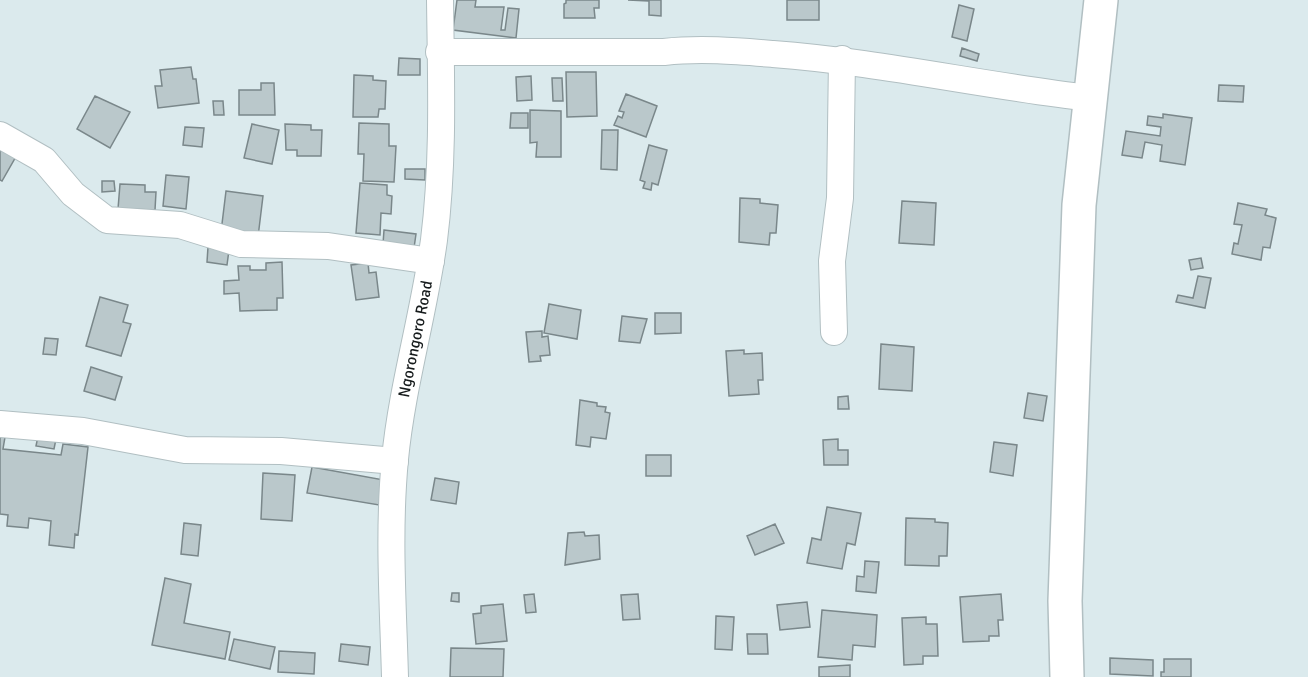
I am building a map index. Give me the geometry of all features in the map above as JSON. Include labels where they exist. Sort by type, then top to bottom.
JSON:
[{"type":"street","name":"Ngorongoro Road","points":[[395,677],[389,542],[395,461],[431,261],[442,144],[440,0]]},
{"type":"street","points":[[1067,677],[1065,601],[1079,205],[1101,0]]},
{"type":"street","points":[[439,52],[652,52],[695,49],[842,59],[1011,89],[1090,98]]},
{"type":"street","points":[[834,332],[832,261],[840,198],[842,59]]},
{"type":"street","points":[[0,135],[44,160],[73,194],[106,220],[180,225],[241,244],[328,246],[431,261]]},
{"type":"street","points":[[0,424],[83,431],[185,450],[281,451],[395,461]]},
{"type":"building","points":[[457,0],[476,0],[475,7],[504,7],[501,30],[505,30],[508,8],[519,9],[516,38],[453,30]]},
{"type":"building","points":[[566,0],[599,0],[599,8],[594,8],[595,18],[564,18]]},
{"type":"building","points":[[628,0],[661,0],[661,16],[649,15],[649,1]]},
{"type":"building","points":[[787,0],[819,0],[819,20],[787,20]]},
{"type":"building","points":[[959,5],[974,9],[967,41],[952,37]]},
{"type":"building","points":[[962,48],[979,54],[977,61],[960,56]]},
{"type":"building","points":[[399,58],[420,59],[420,75],[398,75]]},
{"type":"building","points":[[191,67],[193,79],[196,79],[199,103],[158,108],[155,86],[162,86],[160,70]]},
{"type":"building","points":[[566,72],[596,72],[597,116],[567,117]]},
{"type":"building","points":[[354,75],[373,76],[373,80],[386,81],[385,109],[379,109],[378,117],[353,117]]},
{"type":"building","points":[[531,76],[532,100],[517,101],[516,77]]},
{"type":"building","points":[[552,78],[562,78],[563,101],[553,101]]},
{"type":"building","points":[[261,83],[274,83],[275,115],[239,115],[239,90],[261,90]]},
{"type":"building","points":[[1219,85],[1244,86],[1243,102],[1218,101]]},
{"type":"building","points":[[626,94],[657,106],[646,137],[614,125],[618,116],[622,118],[624,112],[619,111]]},
{"type":"building","points":[[95,96],[130,112],[110,148],[77,129]]},
{"type":"building","points":[[213,101],[223,101],[224,115],[214,115]]},
{"type":"building","points":[[530,110],[561,111],[561,157],[536,157],[537,142],[530,143]]},
{"type":"building","points":[[511,113],[528,113],[528,128],[510,128]]},
{"type":"building","points":[[1163,114],[1192,118],[1185,165],[1160,161],[1162,145],[1145,142],[1142,158],[1122,155],[1126,131],[1160,136],[1161,127],[1147,125],[1148,116],[1163,118]]},
{"type":"building","points":[[359,123],[389,124],[389,146],[396,146],[394,182],[363,181],[364,154],[358,154]]},
{"type":"building","points":[[252,124],[279,130],[272,164],[244,158]]},
{"type":"building","points":[[285,124],[311,125],[311,130],[322,130],[321,156],[297,156],[297,150],[286,150]]},
{"type":"building","points":[[185,127],[204,128],[202,147],[183,145]]},
{"type":"building","points":[[602,130],[618,130],[617,170],[601,169]]},
{"type":"building","points":[[0,143],[18,153],[2,181],[0,180]]},
{"type":"building","points":[[649,145],[667,150],[658,185],[652,183],[651,190],[643,188],[645,182],[640,180]]},
{"type":"building","points":[[405,169],[425,169],[425,180],[405,179]]},
{"type":"building","points":[[166,175],[189,177],[186,209],[163,206]]},
{"type":"building","points":[[102,181],[114,181],[115,191],[102,192]]},
{"type":"building","points":[[360,183],[387,185],[387,195],[392,196],[391,214],[381,213],[380,235],[356,233]]},
{"type":"building","points":[[120,184],[145,185],[145,192],[156,192],[155,210],[118,209]]},
{"type":"building","points":[[226,191],[263,196],[258,237],[221,232]]},
{"type":"building","points":[[740,198],[760,199],[760,203],[778,205],[776,233],[770,233],[769,245],[739,242]]},
{"type":"building","points":[[902,201],[936,203],[934,245],[899,243]]},
{"type":"building","points":[[1238,203],[1267,209],[1265,215],[1276,218],[1270,248],[1263,247],[1261,260],[1232,254],[1234,243],[1238,244],[1242,225],[1234,224]]},
{"type":"building","points":[[384,230],[416,234],[414,248],[383,244]]},
{"type":"building","points":[[208,247],[229,250],[227,265],[207,262]]},
{"type":"building","points":[[1201,258],[1203,268],[1191,270],[1189,260]]},
{"type":"building","points":[[282,262],[283,298],[277,298],[277,310],[240,311],[239,293],[224,294],[224,281],[239,280],[238,266],[250,266],[250,270],[266,270],[266,263]]},
{"type":"building","points":[[368,263],[369,273],[376,272],[379,297],[356,300],[351,265]]},
{"type":"building","points":[[1198,276],[1211,278],[1205,308],[1176,302],[1178,295],[1193,298]]},
{"type":"building","points":[[100,297],[128,305],[123,322],[131,324],[121,356],[86,346]]},
{"type":"building","points":[[549,304],[581,310],[577,339],[544,333]]},
{"type":"building","points":[[655,313],[681,313],[681,333],[655,334]]},
{"type":"building","points":[[622,316],[647,319],[640,343],[619,341]]},
{"type":"building","points":[[542,331],[542,337],[548,336],[550,355],[540,356],[541,361],[529,362],[526,332]]},
{"type":"building","points":[[45,338],[58,339],[56,355],[43,354]]},
{"type":"building","points":[[881,344],[914,347],[912,391],[879,389]]},
{"type":"building","points":[[744,350],[744,354],[762,353],[763,380],[758,380],[759,394],[729,396],[726,351]]},
{"type":"building","points":[[91,367],[122,377],[115,400],[84,391]]},
{"type":"building","points":[[1028,393],[1047,396],[1043,421],[1024,418]]},
{"type":"building","points":[[848,396],[849,409],[838,409],[838,397]]},
{"type":"building","points":[[580,400],[597,403],[597,406],[606,407],[605,412],[610,413],[606,439],[591,437],[590,447],[576,445]]},
{"type":"building","points":[[0,436],[5,437],[3,449],[61,455],[63,444],[88,447],[78,535],[75,534],[74,548],[49,545],[51,521],[29,518],[28,528],[7,526],[8,515],[0,514]]},
{"type":"building","points":[[38,436],[56,439],[54,449],[36,446]]},
{"type":"building","points":[[838,439],[838,450],[848,450],[848,465],[824,465],[823,440]]},
{"type":"building","points":[[994,442],[1017,445],[1013,476],[990,472]]},
{"type":"building","points":[[646,455],[671,455],[671,476],[646,476]]},
{"type":"building","points":[[312,467],[384,480],[379,505],[307,493]]},
{"type":"building","points":[[263,473],[295,475],[292,521],[261,519]]},
{"type":"building","points":[[435,478],[459,482],[456,504],[431,500]]},
{"type":"building","points":[[827,507],[861,513],[855,545],[847,543],[842,569],[807,563],[812,538],[821,540]]},
{"type":"building","points":[[906,518],[935,519],[935,522],[948,523],[947,556],[939,556],[939,566],[905,565]]},
{"type":"building","points":[[184,523],[201,525],[198,556],[181,554]]},
{"type":"building","points":[[775,524],[784,543],[755,555],[747,536]]},
{"type":"building","points":[[584,532],[585,536],[599,535],[600,559],[565,565],[568,533]]},
{"type":"building","points":[[865,561],[879,562],[876,593],[856,591],[857,576],[864,577]]},
{"type":"building","points":[[165,578],[191,584],[184,623],[230,632],[225,659],[152,645]]},
{"type":"building","points":[[452,593],[459,593],[459,602],[451,601]]},
{"type":"building","points":[[534,594],[536,612],[526,613],[524,595]]},
{"type":"building","points":[[638,594],[640,619],[623,620],[621,595]]},
{"type":"building","points":[[1001,594],[1003,620],[998,620],[999,636],[989,636],[989,641],[963,642],[960,597]]},
{"type":"building","points":[[807,602],[810,627],[780,630],[777,605]]},
{"type":"building","points":[[503,604],[507,641],[476,644],[473,614],[481,613],[481,606]]},
{"type":"building","points":[[822,610],[877,615],[875,647],[853,645],[852,660],[818,657]]},
{"type":"building","points":[[716,616],[734,617],[732,650],[715,649]]},
{"type":"building","points":[[926,617],[926,624],[937,624],[938,656],[923,656],[923,664],[904,665],[902,618]]},
{"type":"building","points":[[747,634],[767,634],[768,654],[748,654]]},
{"type":"building","points":[[234,639],[275,647],[270,669],[229,660]]},
{"type":"building","points":[[341,644],[370,647],[368,665],[339,661]]},
{"type":"building","points":[[451,648],[504,649],[503,677],[450,677]]},
{"type":"building","points":[[279,651],[315,653],[314,674],[278,672]]},
{"type":"building","points":[[1110,658],[1153,660],[1153,676],[1110,674]]},
{"type":"building","points":[[1164,659],[1191,659],[1191,677],[1161,677],[1161,672],[1164,672]]},
{"type":"building","points":[[850,665],[850,677],[819,677],[819,667]]}]
